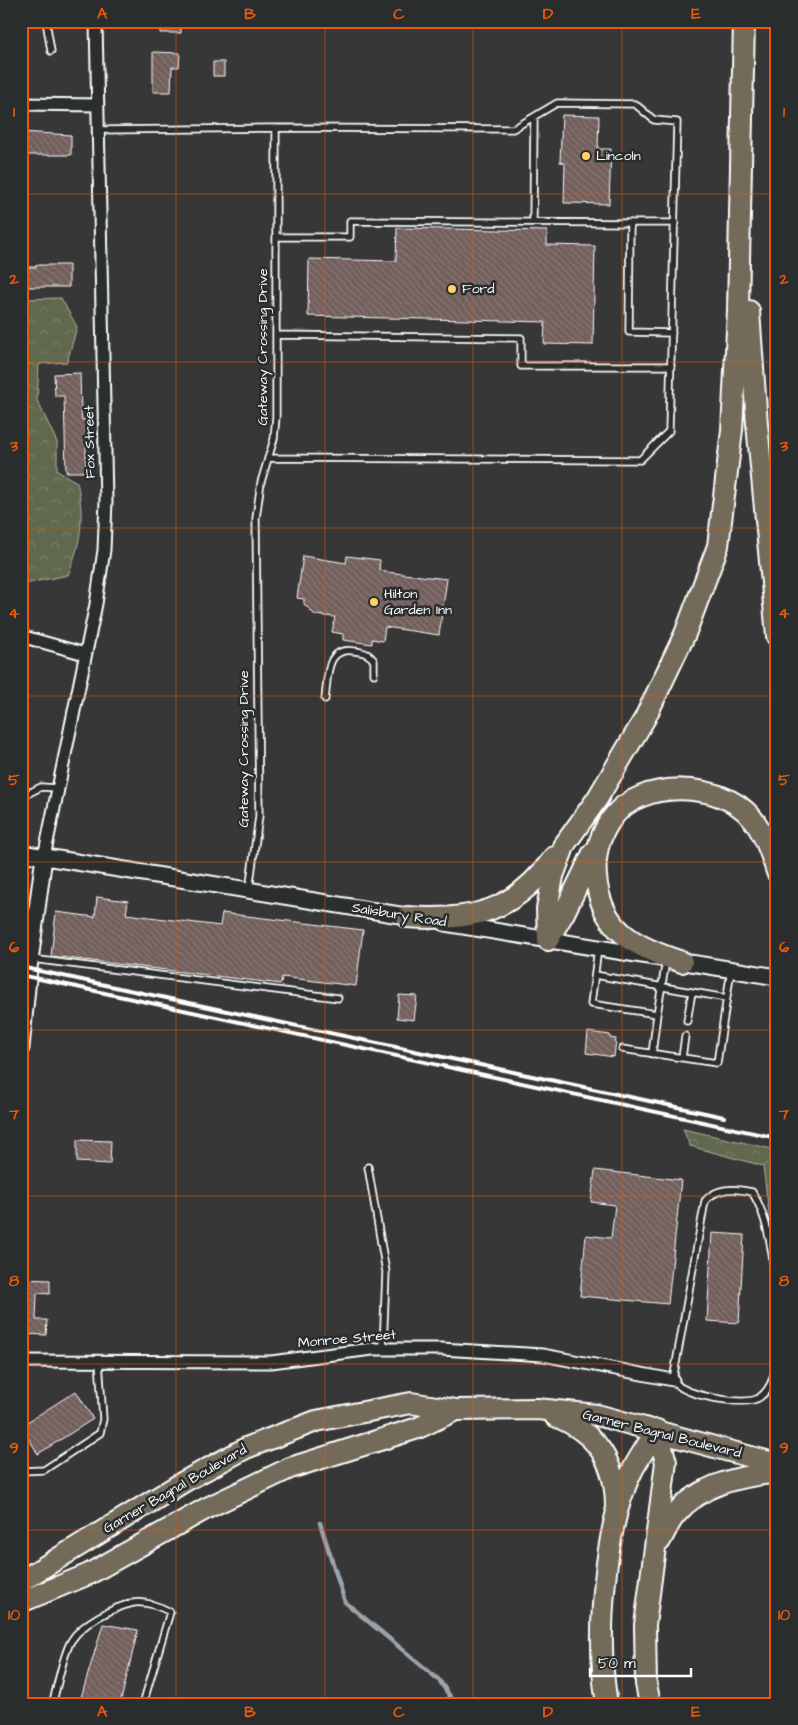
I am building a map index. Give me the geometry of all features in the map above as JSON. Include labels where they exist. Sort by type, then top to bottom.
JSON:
[{"type":"highway","points":[[407,917],[434,919],[479,914],[513,899],[542,875],[596,798],[644,718],[685,634],[718,546],[732,430],[744,21]]},
{"type":"highway","points":[[740,187],[756,424],[777,636]]},
{"type":"highway","points":[[548,940],[564,913],[612,817],[633,800],[659,792],[692,789],[724,797],[751,816],[768,846],[777,872]]},
{"type":"highway","points":[[599,841],[596,858],[597,894],[605,914],[619,932],[649,951],[674,960]]},
{"type":"highway","points":[[548,940],[547,909],[553,876],[565,844]]},
{"type":"highway","name":"Garner Bagnal Boulevard","points":[[21,1581],[184,1481],[246,1448],[316,1421],[411,1402],[456,1410],[537,1409],[597,1415],[777,1464]]},
{"type":"highway","points":[[537,1409],[574,1424],[594,1440],[608,1462],[616,1487],[616,1513],[606,1574],[602,1634],[607,1704]]},
{"type":"highway","name":"Garner Bagnal Boulevard","points":[[21,1602],[90,1574],[207,1508],[290,1468],[418,1428],[456,1410]]},
{"type":"highway","points":[[616,1513],[632,1470],[657,1430]]},
{"type":"highway","points":[[650,1704],[646,1684],[645,1625],[666,1462],[657,1430]]},
{"type":"highway","points":[[653,1567],[660,1541],[676,1514],[701,1492],[732,1478],[777,1472]]},
{"type":"street","name":"Fox Street","points":[[44,857],[98,595],[104,550],[96,21]]},
{"type":"street","points":[[21,104],[98,105]]},
{"type":"street","points":[[21,636],[85,654]]},
{"type":"street","name":"Salisbury Road","points":[[21,853],[777,977]]},
{"type":"street","points":[[21,1048],[30,959],[44,857]]},
{"type":"street","name":"Monroe Street","points":[[21,1361],[271,1362],[383,1349],[441,1349],[543,1355],[673,1380]]},
{"type":"lane","points":[[46,21],[51,51]]},
{"type":"lane","points":[[98,130],[276,128],[513,129],[557,103],[635,104],[654,120],[677,122],[669,431],[640,460],[268,458]]},
{"type":"lane","points":[[533,222],[534,116]]},
{"type":"lane","name":"Gateway Crossing Drive","points":[[250,890],[259,816],[256,518],[260,482],[276,428],[276,128]]},
{"type":"lane","points":[[276,237],[350,238],[350,220],[674,223]]},
{"type":"lane","points":[[630,223],[628,332],[672,333]]},
{"type":"lane","points":[[277,335],[521,338],[521,366],[671,366]]},
{"type":"lane","points":[[325,699],[331,658],[338,651],[345,649],[367,654],[374,661],[374,674]]},
{"type":"lane","points":[[21,792],[29,793],[42,787],[58,788]]},
{"type":"lane","points":[[598,948],[591,1004],[657,1014]]},
{"type":"lane","points":[[30,959],[338,998]]},
{"type":"lane","points":[[652,1054],[662,987],[674,960]]},
{"type":"lane","points":[[622,1049],[717,1063],[731,970]]},
{"type":"lane","points":[[595,975],[726,998]]},
{"type":"lane","points":[[687,1021],[692,992]]},
{"type":"lane","points":[[682,1058],[685,1036]]},
{"type":"lane","points":[[368,1167],[386,1272],[383,1349]]},
{"type":"lane","points":[[777,1326],[776,1292],[767,1230],[760,1205],[752,1192],[740,1189],[722,1190],[712,1194],[705,1201],[673,1380],[681,1388],[715,1398],[745,1402],[760,1398],[772,1383],[777,1359]]},
{"type":"lane","points":[[21,1471],[44,1470],[100,1433],[104,1419],[99,1362]]},
{"type":"lane","points":[[52,1704],[71,1642],[81,1630],[105,1614],[134,1603],[148,1604],[170,1612],[143,1704]]},
{"type":"green space","points":[[61,298],[77,327],[67,362],[39,364],[37,400],[57,442],[57,471],[77,482],[81,507],[79,541],[68,575],[29,583],[21,587],[21,299]]},
{"type":"green space","points":[[683,1129],[777,1150],[777,1276],[763,1166],[690,1146]]},
{"type":"building","points":[[160,21],[181,21],[181,33],[160,33]]},
{"type":"building","points":[[153,52],[180,53],[179,67],[172,67],[171,92],[153,92]]},
{"type":"building","points":[[213,62],[224,62],[224,76],[213,76]]},
{"type":"building","name":"Lincoln","points":[[562,115],[599,116],[598,149],[611,149],[609,204],[564,203],[565,163],[560,162]]},
{"type":"building","points":[[21,132],[71,135],[71,155],[21,155]]},
{"type":"building","name":"Ford","points":[[397,228],[547,231],[547,245],[595,246],[593,345],[544,344],[545,322],[308,316],[309,259],[396,261]]},
{"type":"building","points":[[36,265],[69,265],[69,287],[21,287],[21,267],[36,267]]},
{"type":"building","points":[[80,373],[82,420],[86,419],[86,472],[66,472],[64,396],[55,396],[54,374]]},
{"type":"building","name":"Hilton Garden Inn","points":[[303,556],[346,563],[347,556],[380,560],[379,569],[386,572],[447,579],[439,635],[385,627],[383,641],[372,639],[372,644],[343,640],[343,634],[332,632],[335,617],[315,615],[304,604],[304,599],[297,598]]},
{"type":"building","points":[[97,897],[128,901],[126,914],[220,926],[222,913],[363,930],[356,986],[282,977],[281,984],[51,956],[56,912],[95,917]]},
{"type":"building","points":[[399,995],[417,996],[414,1020],[397,1018]]},
{"type":"building","points":[[588,1032],[610,1035],[610,1038],[616,1039],[614,1057],[586,1053]]},
{"type":"building","points":[[77,1140],[111,1141],[110,1164],[77,1162]]},
{"type":"building","points":[[595,1170],[681,1180],[668,1304],[580,1296],[586,1235],[611,1238],[615,1205],[591,1202]]},
{"type":"building","points":[[712,1233],[744,1235],[739,1323],[707,1321]]},
{"type":"building","points":[[21,1279],[50,1280],[50,1294],[37,1293],[36,1320],[47,1320],[46,1335],[21,1334]]},
{"type":"building","points":[[76,1391],[93,1419],[38,1454],[21,1426]]},
{"type":"building","points":[[103,1624],[138,1630],[120,1704],[79,1704]]},
{"type":"waterway","points":[[320,1523],[345,1602],[439,1680],[455,1704]]},
{"type":"railway","points":[[21,967],[724,1117]]},
{"type":"railway","points":[[21,975],[777,1138]]},
{"type":"place","name":"Lincoln","points":[[586,156]]},
{"type":"place","name":"Ford","points":[[452,289]]},
{"type":"place","name":"Hilton Garden Inn","points":[[374,602]]}]
